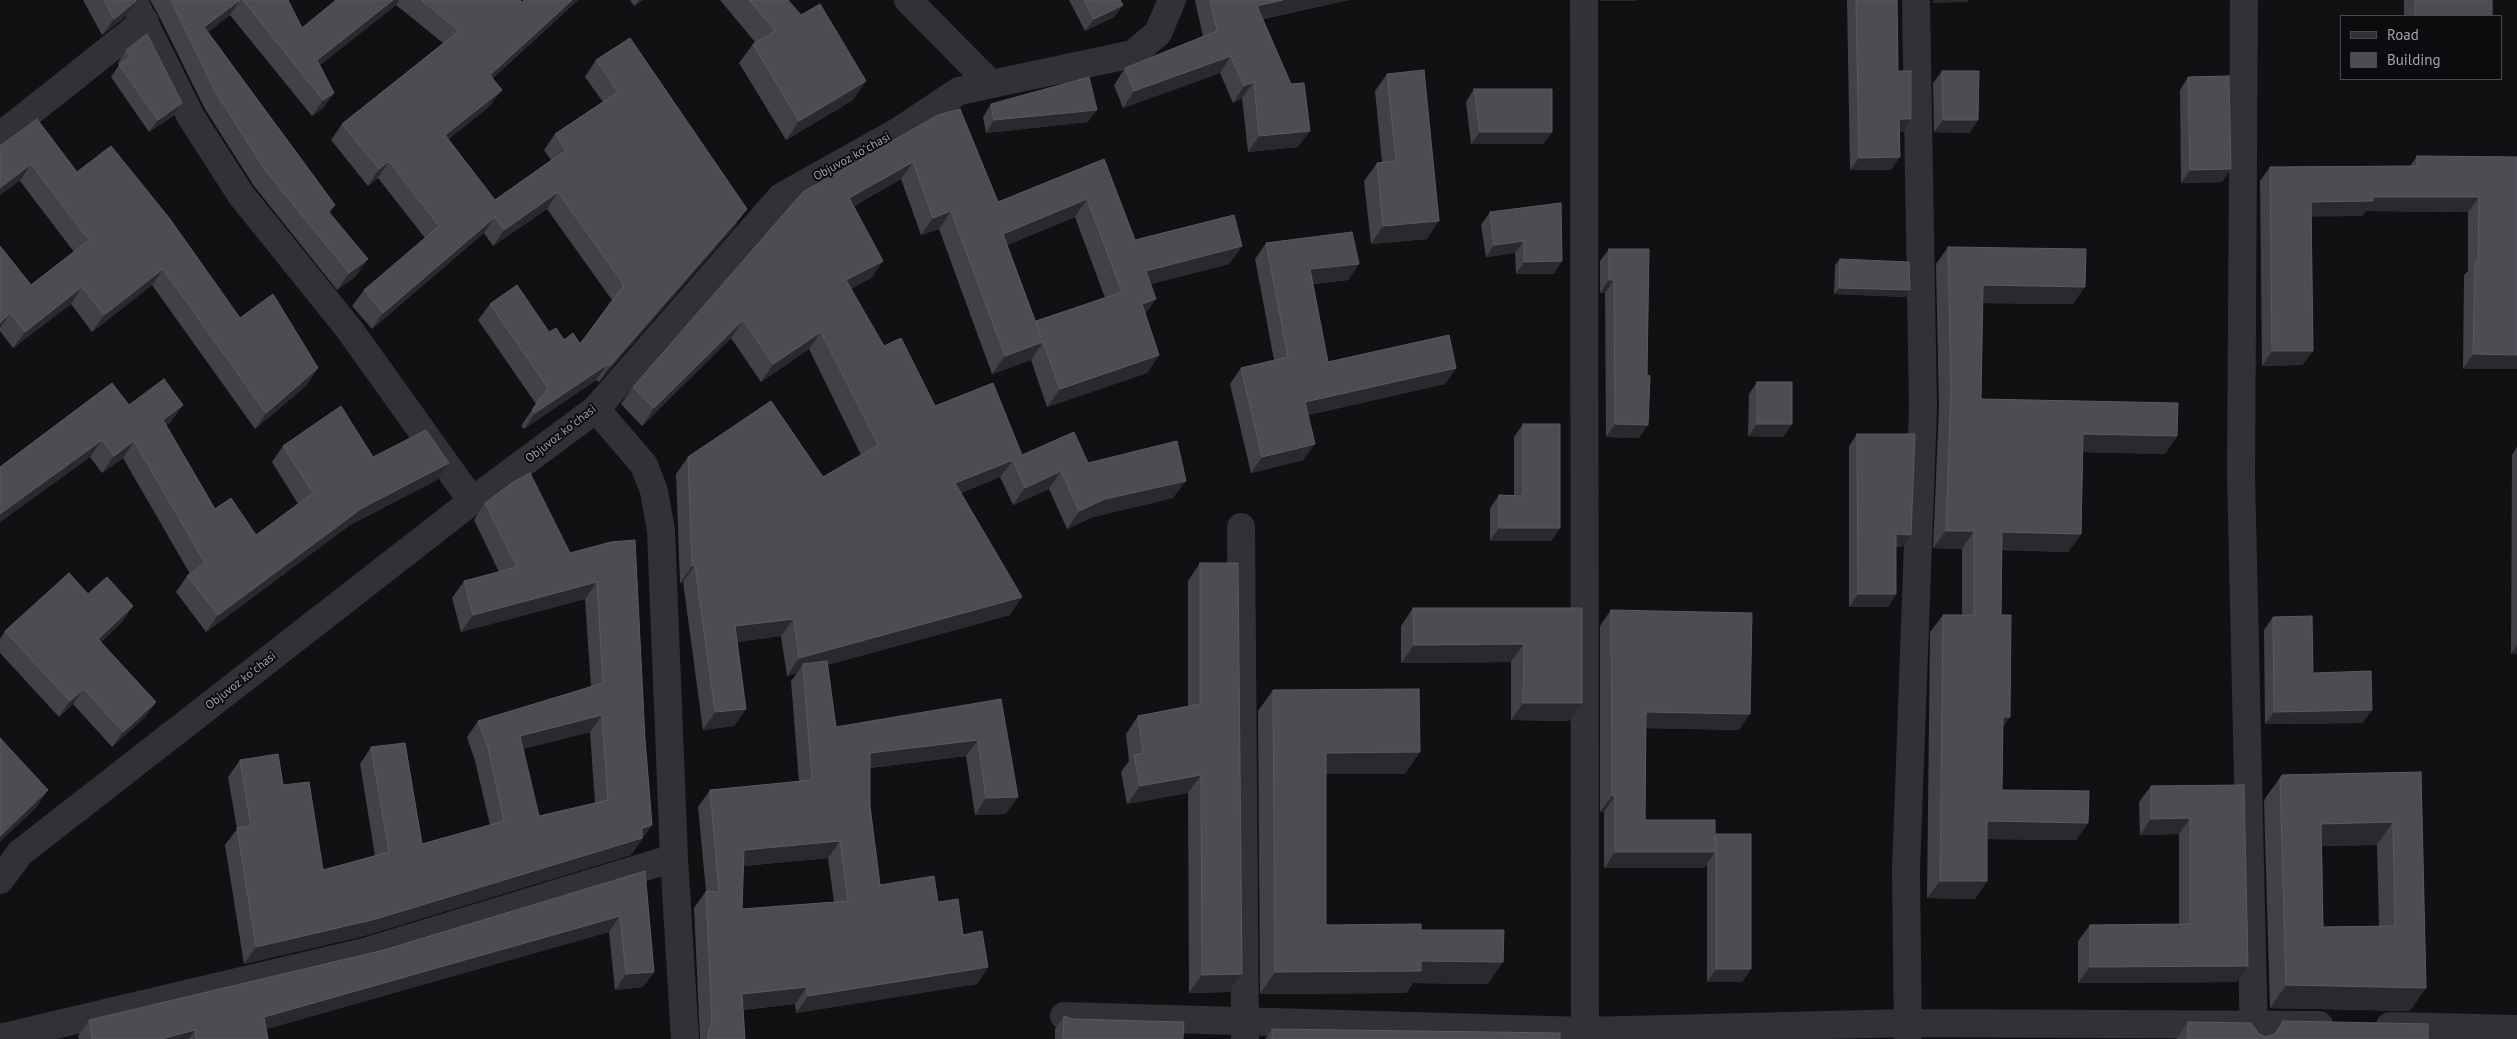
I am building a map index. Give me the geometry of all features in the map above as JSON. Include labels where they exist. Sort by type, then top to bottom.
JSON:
[{"type":"street","points":[[908,0],[990,84]]},
{"type":"street","name":"Objuvoz koʻchasi","points":[[0,880],[20,853],[472,501],[596,409],[782,197],[899,131],[959,91],[1133,54],[1158,33],[1172,0]]},
{"type":"street","points":[[1584,0],[1585,1035]]},
{"type":"street","points":[[1908,1031],[1906,870],[1923,408],[1916,0]]},
{"type":"street","points":[[2244,0],[2241,475],[2254,1031]]},
{"type":"street","points":[[0,136],[139,10],[191,117],[241,195],[349,329],[472,501]]},
{"type":"street","points":[[596,409],[644,466],[654,491],[662,530],[674,858],[685,1039]]},
{"type":"street","points":[[1241,527],[1245,1030]]},
{"type":"street","points":[[0,1038],[368,951],[674,858]]},
{"type":"street","points":[[1064,1016],[1245,1030],[1585,1035],[1908,1031],[2254,1031],[2351,1025],[2517,1029]]},
{"type":"building","points":[[104,0],[135,0],[136,1],[114,19]]},
{"type":"building","points":[[171,0],[240,0],[204,27],[335,205],[328,211],[368,259],[349,273],[265,170],[216,93]]},
{"type":"building","points":[[243,0],[288,0],[302,28],[336,0],[393,0],[317,60],[334,93],[323,100]]},
{"type":"building","points":[[421,0],[520,0],[522,2],[524,0],[572,0],[490,75],[502,90],[445,135],[495,200],[566,150],[555,134],[618,92],[596,60],[630,38],[747,209],[610,366],[608,364],[535,413],[532,410],[548,388],[490,304],[517,285],[549,332],[556,328],[564,340],[573,333],[580,344],[624,285],[558,192],[504,230],[495,217],[383,313],[364,290],[439,226],[389,161],[379,169],[342,124],[459,31]]},
{"type":"building","points":[[749,0],[788,0],[801,15],[820,4],[866,81],[799,121],[753,44],[775,31]]},
{"type":"building","points":[[1084,0],[1120,0],[1123,5],[1094,19]]},
{"type":"building","points":[[1210,0],[1283,0],[1257,6],[1291,84],[1304,83],[1310,131],[1259,136],[1254,82],[1244,86],[1231,56],[1134,91],[1125,68],[1217,31]]},
{"type":"building","points":[[1856,0],[1897,0],[1898,71],[1911,71],[1911,119],[1899,119],[1900,157],[1859,158]]},
{"type":"building","points":[[2415,0],[2492,0],[2492,15],[2415,15]]},
{"type":"building","points":[[147,34],[182,103],[158,120],[119,65],[130,57],[126,50]]},
{"type":"building","points":[[1424,70],[1439,221],[1383,226],[1377,163],[1396,161],[1387,74]]},
{"type":"building","points":[[1942,71],[1979,71],[1978,120],[1943,120]]},
{"type":"building","points":[[2229,76],[2231,169],[2190,170],[2188,77]]},
{"type":"building","points":[[1089,77],[1097,110],[994,120],[991,104]]},
{"type":"building","points":[[1474,89],[1552,89],[1552,132],[1480,132]]},
{"type":"building","points":[[960,109],[998,202],[1104,159],[1135,240],[1234,215],[1242,246],[1146,271],[1156,299],[1142,304],[1159,355],[1060,389],[1043,342],[1005,356],[951,211],[933,218],[913,162],[849,198],[883,261],[846,280],[884,346],[901,338],[935,406],[993,383],[1022,455],[1074,432],[1088,463],[1177,441],[1186,481],[1105,499],[1079,511],[1061,471],[1025,488],[1013,460],[955,483],[1022,597],[799,658],[794,619],[735,626],[746,709],[715,712],[695,565],[692,566],[688,457],[771,401],[823,477],[878,445],[821,332],[773,364],[743,320],[654,408],[633,387],[803,192],[938,115]],"holes":[[[1087,199],[1122,292],[1036,321],[1041,337],[1003,234]]]},
{"type":"building","points":[[37,119],[77,172],[111,146],[170,219],[240,318],[273,294],[318,368],[266,413],[163,269],[104,315],[82,287],[25,332],[10,313],[0,323],[0,246],[31,285],[89,240],[31,164],[0,188],[0,146]]},
{"type":"building","points":[[2417,156],[2517,157],[2517,355],[2473,354],[2475,261],[2478,261],[2479,197],[2373,197],[2373,201],[2311,202],[2313,351],[2272,351],[2270,167],[2417,166]]},
{"type":"building","points":[[1561,203],[1562,261],[1524,262],[1524,241],[1494,245],[1490,212]]},
{"type":"building","points":[[1352,232],[1359,264],[1310,269],[1328,362],[1449,335],[1456,368],[1305,402],[1315,444],[1262,457],[1241,368],[1288,357],[1266,243]]},
{"type":"building","points":[[1948,247],[2086,249],[2085,287],[1983,285],[1981,399],[2178,403],[2177,436],[2083,434],[2081,534],[2002,532],[2001,615],[2011,615],[2010,717],[2003,717],[2002,790],[2089,791],[2088,823],[1987,821],[1987,881],[1940,881],[1943,615],[1974,615],[1974,531],[1946,531],[1951,390]]},
{"type":"building","points":[[1609,249],[1649,249],[1647,375],[1650,376],[1648,425],[1615,424],[1614,280],[1609,280]]},
{"type":"building","points":[[1840,259],[1909,262],[1910,290],[1839,288]]},
{"type":"building","points":[[164,379],[183,405],[163,420],[215,509],[231,498],[256,535],[313,493],[283,446],[341,406],[373,457],[426,430],[449,463],[362,508],[218,615],[187,576],[205,563],[134,441],[114,456],[102,440],[0,514],[0,467],[112,383],[129,405]]},
{"type":"building","points":[[1757,382],[1792,382],[1792,424],[1757,424]]},
{"type":"building","points":[[1523,424],[1560,424],[1560,528],[1499,528],[1499,495],[1523,496]]},
{"type":"building","points":[[1857,434],[1915,434],[1911,535],[1896,534],[1896,594],[1858,594]]},
{"type":"building","points":[[530,473],[570,553],[611,542],[635,540],[645,739],[652,825],[642,828],[642,838],[376,919],[256,947],[237,828],[251,826],[240,760],[278,754],[283,785],[309,782],[323,870],[389,852],[371,747],[405,743],[422,844],[504,821],[487,744],[478,721],[603,683],[597,582],[473,615],[464,581],[517,567],[485,503],[513,482]],"holes":[[[602,715],[608,800],[539,816],[520,736]]]},
{"type":"building","points":[[1200,563],[1238,563],[1242,974],[1202,975],[1201,775],[1140,786],[1134,755],[1143,753],[1138,716],[1200,704]]},
{"type":"building","points":[[69,573],[88,594],[107,577],[133,606],[98,639],[156,702],[123,732],[84,689],[70,701],[5,631]]},
{"type":"building","points":[[1413,608],[1582,608],[1582,703],[1523,703],[1524,644],[1414,645]]},
{"type":"building","points":[[1611,610],[1752,613],[1750,714],[1646,712],[1645,820],[1715,820],[1715,852],[1615,852],[1615,796],[1612,796]]},
{"type":"building","points":[[2312,616],[2313,673],[2371,671],[2372,710],[2274,712],[2273,617]]},
{"type":"building","points":[[827,661],[836,727],[1001,699],[1018,797],[986,798],[978,740],[870,753],[870,806],[880,885],[934,876],[938,902],[958,899],[963,935],[982,931],[988,967],[808,996],[807,987],[742,994],[745,1039],[708,1039],[712,1021],[706,891],[719,892],[710,790],[812,780],[803,664]],"holes":[[[840,841],[848,901],[742,909],[744,850]]]},
{"type":"building","points":[[1419,689],[1420,752],[1326,753],[1326,925],[1421,924],[1421,930],[1504,930],[1503,962],[1421,961],[1421,971],[1275,972],[1273,690]]},
{"type":"building","points":[[0,738],[48,790],[0,836]]},
{"type":"building","points":[[2421,772],[2426,988],[2286,985],[2280,779],[2282,775]],"holes":[[[2393,822],[2395,926],[2323,927],[2321,824]]]},
{"type":"building","points":[[2244,785],[2248,966],[2090,967],[2090,925],[2190,924],[2190,818],[2151,819],[2151,786]]},
{"type":"building","points":[[1716,834],[1751,834],[1751,969],[1716,969]]},
{"type":"building","points":[[645,871],[654,972],[626,974],[620,916],[264,1017],[268,1039],[196,1039],[195,1030],[161,1039],[92,1039],[89,1020],[384,950]]},
{"type":"building","points":[[1064,1016],[1072,1019],[1184,1022],[1183,1039],[1063,1039]]},
{"type":"building","points":[[2283,1021],[2428,1024],[2428,1039],[2187,1039],[2188,1022],[2251,1023],[2259,1034],[2266,1037],[2275,1034]]},
{"type":"building","points":[[1272,1029],[1560,1033],[1560,1039],[1272,1039]]}]
